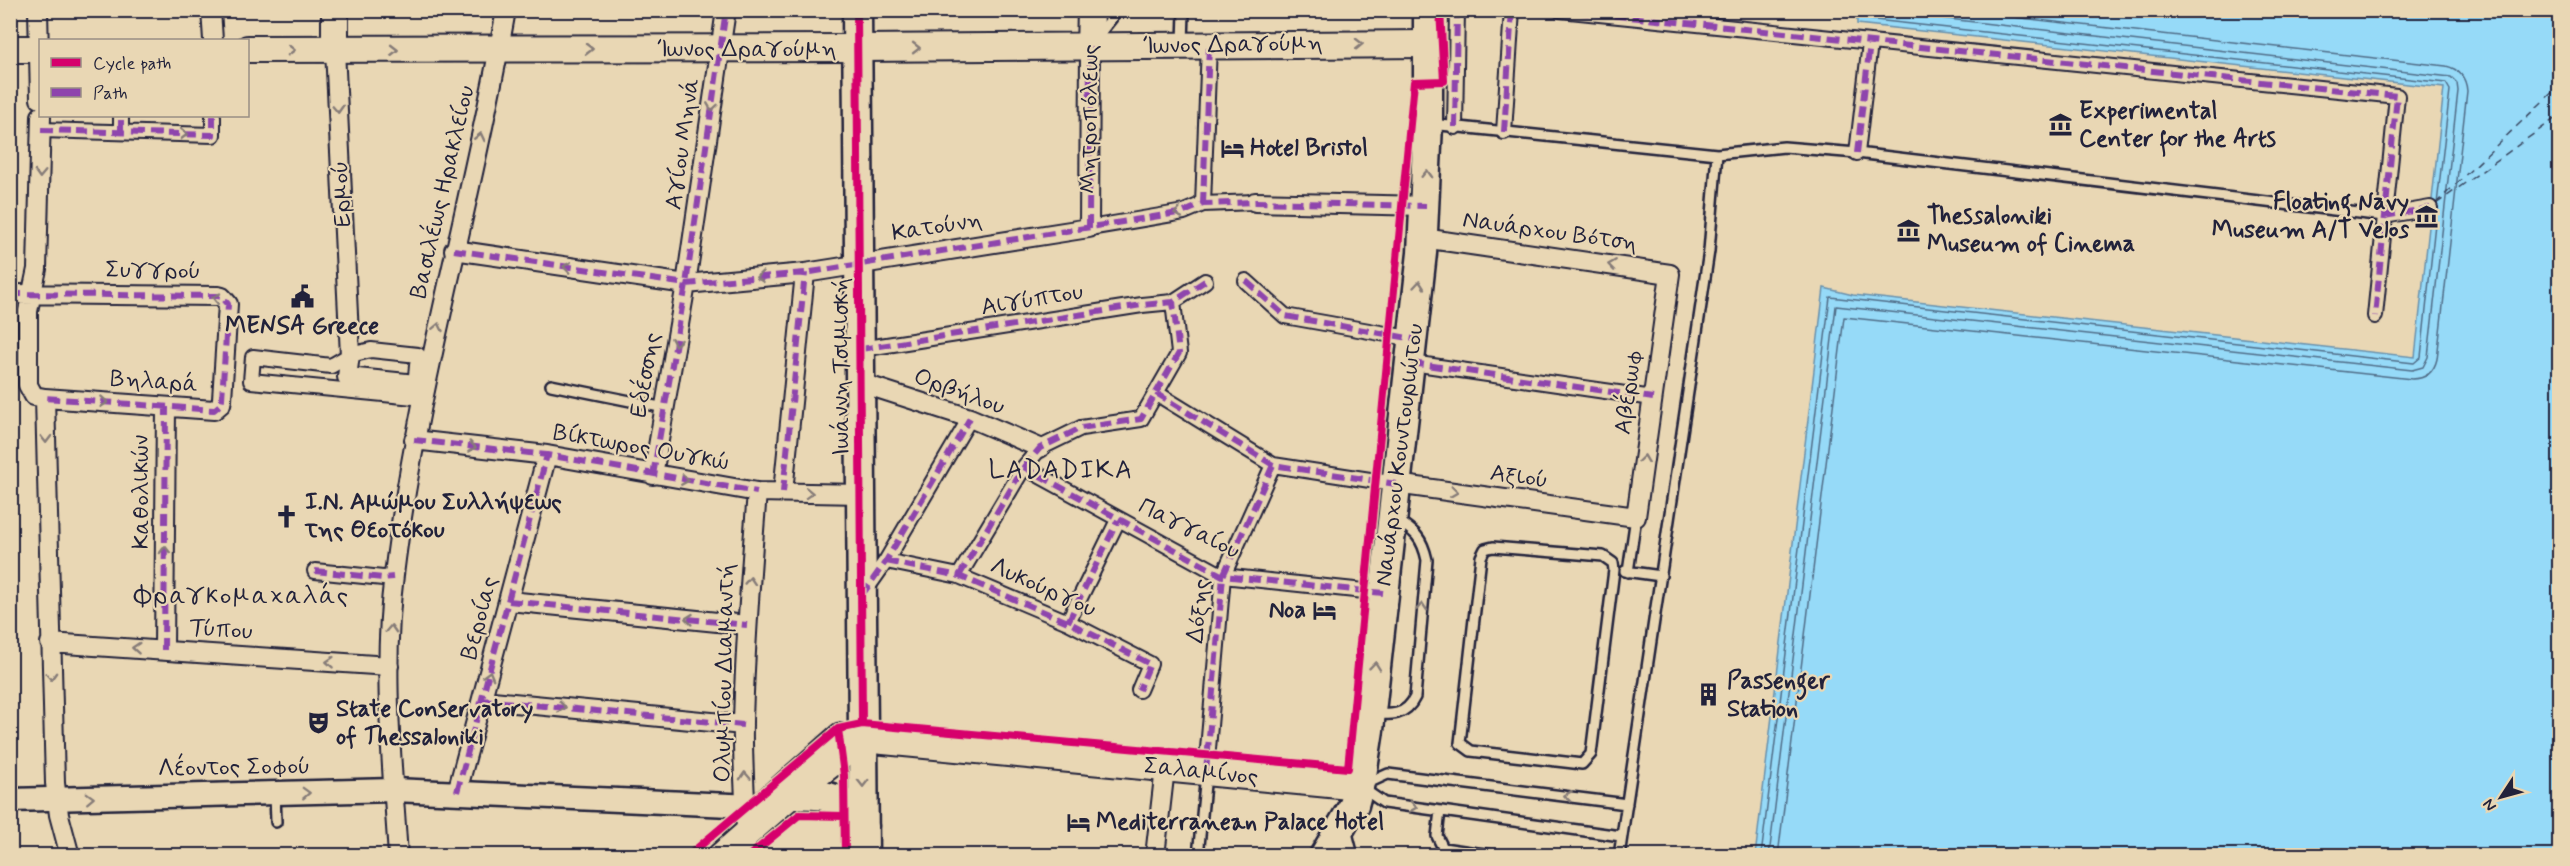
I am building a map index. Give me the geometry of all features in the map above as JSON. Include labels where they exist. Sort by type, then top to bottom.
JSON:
[{"type":"main road","name":"Ερμού","points":[[335,10],[335,50]]},
{"type":"main road","name":"Ιωάννη Τσιμισκή","points":[[857,10],[862,494],[860,597],[864,855]]},
{"type":"main road","name":"Μητροπόλεως","points":[[1090,47],[1091,10]]},
{"type":"main road","name":"Ναυάρχου Κουντουριώτου","points":[[1324,855],[1345,822],[1360,787],[1370,714],[1413,351],[1426,206],[1442,125],[1427,44],[1428,10]]},
{"type":"main road","name":"Ίωνος Δραγούμη","points":[[249,49],[500,50],[1427,44]]},
{"type":"main road","points":[[10,49],[39,49]]},
{"type":"main road","points":[[721,855],[746,845],[791,795],[863,739]]},
{"type":"main road","name":"Σαλαμίνος","points":[[863,739],[1360,787]]},
{"type":"main road","points":[[791,795],[816,794],[836,797],[856,814],[864,826]]},
{"type":"street","points":[[38,10],[39,39]]},
{"type":"street","points":[[211,10],[213,39]]},
{"type":"street","name":"Βασιλέως Ηρακλείου","points":[[398,855],[389,666],[393,577],[414,440],[420,384],[454,250],[500,50],[506,10]]},
{"type":"street","name":"Αγίου Μηνά","points":[[686,284],[726,10]]},
{"type":"street","points":[[1442,125],[1457,10]]},
{"type":"street","points":[[1504,132],[1512,10]]},
{"type":"street","points":[[1560,10],[1870,44],[2397,96],[2375,316]]},
{"type":"street","points":[[1857,153],[1870,44]]},
{"type":"street","points":[[1203,204],[1209,45]]},
{"type":"street","name":"Μητροπόλεως","points":[[1089,228],[1090,47]]},
{"type":"street","name":"Ερμού","points":[[335,50],[350,355],[347,377],[420,384]]},
{"type":"street","points":[[121,117],[121,132]]},
{"type":"street","points":[[70,855],[58,815],[57,799],[50,643],[45,398],[34,396],[28,385],[28,311],[37,269],[41,123],[121,132],[213,135],[213,117]]},
{"type":"street","name":"Κατούνη","points":[[454,250],[686,284],[805,273],[1184,212],[1203,204],[1255,202],[1426,206]]},
{"type":"street","points":[[2384,216],[2430,208]]},
{"type":"street","name":"Ναυάρχου Βότση","points":[[1423,238],[1670,274]]},
{"type":"street","points":[[783,492],[805,273]]},
{"type":"street","name":"Αβέρωφ","points":[[1636,517],[1670,274]]},
{"type":"street","points":[[1246,280],[1285,316],[1413,351],[1653,398]]},
{"type":"street","name":"Αιγύπτου","points":[[861,349],[1173,302],[1205,281]]},
{"type":"street","name":"Εδέσσης","points":[[654,474],[686,284]]},
{"type":"street","name":"Συγγρού","points":[[10,294],[222,297],[229,309],[224,368]]},
{"type":"street","points":[[959,576],[1024,467],[1040,448],[1081,428],[1141,418],[1179,353],[1173,302]]},
{"type":"street","points":[[371,350],[418,355],[420,384],[414,397],[251,381],[254,357],[331,366],[350,355],[371,350]]},
{"type":"street","name":"Βηλαρά","points":[[45,398],[209,410],[218,407],[222,399],[224,368]]},
{"type":"street","name":"Ορβήλου","points":[[861,383],[970,418],[1040,448]]},
{"type":"street","points":[[1156,393],[1273,465],[1396,484]]},
{"type":"street","name":"Καθολικών","points":[[164,650],[166,407]]},
{"type":"street","points":[[860,597],[886,561],[970,418]]},
{"type":"street","name":"Βίκτωρος Ουγκώ","points":[[414,440],[547,455],[757,492],[862,494]]},
{"type":"street","name":"Βεροίας","points":[[457,792],[547,455]]},
{"type":"street","name":"Δόξης","points":[[1206,772],[1223,576],[1273,465]]},
{"type":"street","name":"Παγγαίου","points":[[1024,467],[1223,576],[1383,592]]},
{"type":"street","name":"Αξιού","points":[[1396,484],[1636,517]]},
{"type":"street","name":"Ολυμπίου Διαμαντή","points":[[746,845],[755,804],[743,725],[747,626],[757,492]]},
{"type":"street","points":[[1068,622],[1118,520]]},
{"type":"street","name":"Λυκούργου","points":[[886,561],[959,576],[1068,622],[1150,664],[1139,690]]},
{"type":"street","points":[[315,571],[393,577]]},
{"type":"street","points":[[509,601],[747,626]]},
{"type":"street","name":"Τύπου","points":[[50,643],[389,666]]},
{"type":"street","points":[[482,700],[743,725]]},
{"type":"street","points":[[755,804],[840,735],[863,739]]},
{"type":"street","points":[[1155,855],[1165,768]]},
{"type":"street","name":"Λέοντος Σοφού","points":[[10,800],[394,790],[755,804]]},
{"type":"lane","points":[[1090,47],[1112,18],[1112,10]]},
{"type":"lane","points":[[1183,46],[1184,12]]},
{"type":"lane","points":[[1442,125],[1717,154],[1784,147],[1857,153],[2384,216]]},
{"type":"lane","points":[[1619,855],[1709,251],[1717,154]]},
{"type":"lane","points":[[551,386],[665,408]]},
{"type":"lane","points":[[1370,714],[1400,713],[1412,704],[1415,697],[1426,560],[1423,544],[1417,535],[1393,517]]},
{"type":"lane","points":[[1628,572],[1636,517]]},
{"type":"lane","points":[[1493,547],[1603,556],[1613,563],[1614,570],[1591,754],[1587,762],[1578,764],[1471,751],[1462,747],[1460,738],[1481,557],[1485,549],[1493,547]]},
{"type":"lane","points":[[1614,570],[1661,576]]},
{"type":"lane","points":[[1198,855],[1206,772]]},
{"type":"lane","points":[[1360,787],[1388,774],[1626,804]]},
{"type":"lane","points":[[1360,787],[1384,803],[1621,836]]},
{"type":"lane","points":[[275,794],[276,822]]},
{"type":"lane","points":[[1440,811],[1437,836],[1443,848],[1498,855]]},
{"type":"lane","points":[[1345,822],[1353,855]]},
{"type":"water","points":[[1857,11],[2559,11],[2559,855],[1755,856],[1824,288],[1853,295],[2415,357],[2444,88],[1857,24]]},
{"type":"ferry route","points":[[2435,204],[2560,85]]},
{"type":"ferry route","points":[[2436,204],[2560,115]]},
{"type":"marked path","points":[[653,475],[686,284],[726,10]]},
{"type":"marked path","points":[[1455,127],[1457,10]]},
{"type":"marked path","points":[[1504,132],[1512,10]]},
{"type":"marked path","points":[[1560,10],[2397,96],[2375,316]]},
{"type":"marked path","points":[[1857,153],[1870,43]]},
{"type":"marked path","points":[[1203,204],[1209,45]]},
{"type":"marked path","points":[[1089,228],[1090,47]]},
{"type":"marked path","points":[[121,117],[121,132]]},
{"type":"marked path","points":[[41,130],[213,135],[213,117]]},
{"type":"marked path","points":[[454,250],[686,284],[805,273],[1184,212],[1203,204],[1255,202],[1426,206]]},
{"type":"marked path","points":[[2384,216],[2430,208]]},
{"type":"marked path","points":[[783,492],[805,273]]},
{"type":"marked path","points":[[861,349],[1173,302],[1205,281]]},
{"type":"marked path","points":[[1246,281],[1285,316],[1414,339]]},
{"type":"marked path","points":[[10,294],[218,296],[228,304],[222,399],[221,404],[214,410],[45,398]]},
{"type":"marked path","points":[[959,576],[1024,467],[1040,448],[1081,428],[1141,419],[1179,353],[1173,302]]},
{"type":"marked path","points":[[1412,363],[1653,398]]},
{"type":"marked path","points":[[1156,393],[1273,465],[1396,484]]},
{"type":"marked path","points":[[164,650],[166,407]]},
{"type":"marked path","points":[[862,595],[886,561],[970,418]]},
{"type":"marked path","points":[[414,440],[547,455],[757,492]]},
{"type":"marked path","points":[[457,792],[547,455]]},
{"type":"marked path","points":[[1206,772],[1223,576],[1273,465]]},
{"type":"marked path","points":[[1024,467],[1223,576],[1383,593]]},
{"type":"marked path","points":[[1068,622],[1118,520]]},
{"type":"marked path","points":[[886,561],[959,576],[1068,622],[1150,664],[1139,690]]},
{"type":"marked path","points":[[315,571],[393,577]]},
{"type":"marked path","points":[[509,601],[747,625]]},
{"type":"marked path","points":[[482,700],[743,725]]},
{"type":"cycle path","points":[[857,10],[862,724]]},
{"type":"cycle path","points":[[688,856],[838,729],[862,724],[1348,768],[1414,82],[1444,81],[1440,10]]},
{"type":"cycle path","points":[[838,729],[844,775],[845,856]]},
{"type":"cycle path","points":[[749,856],[799,815],[844,816]]},
{"type":"place","name":"Experimental Center for the Arts","points":[[2061,125]]},
{"type":"place","name":"Hotel Bristol","points":[[1232,148]]},
{"type":"place","name":"Floating Navy Museum A/T Velos","points":[[2427,216]]},
{"type":"place","name":"Thessaloniki Museum of Cinema","points":[[1909,230]]},
{"type":"place","name":"MENSA Greece","points":[[302,296]]},
{"type":"place","name":"I.N. Αμώμου Συλλήψεως της Θεοτόκου","points":[[287,516]]},
{"type":"place","name":"Noa","points":[[1324,610]]},
{"type":"place","name":"Passenger Station","points":[[1709,695]]},
{"type":"place","name":"State Conservatory of Thessaloniki","points":[[318,723]]},
{"type":"place","name":"Mediterranean Palace Hotel","points":[[1078,822]]},
{"type":"district","name":"LADADIKA","points":[[1061,471]]},
{"type":"district","name":"Φραγκομαχαλάς","points":[[242,596]]}]
